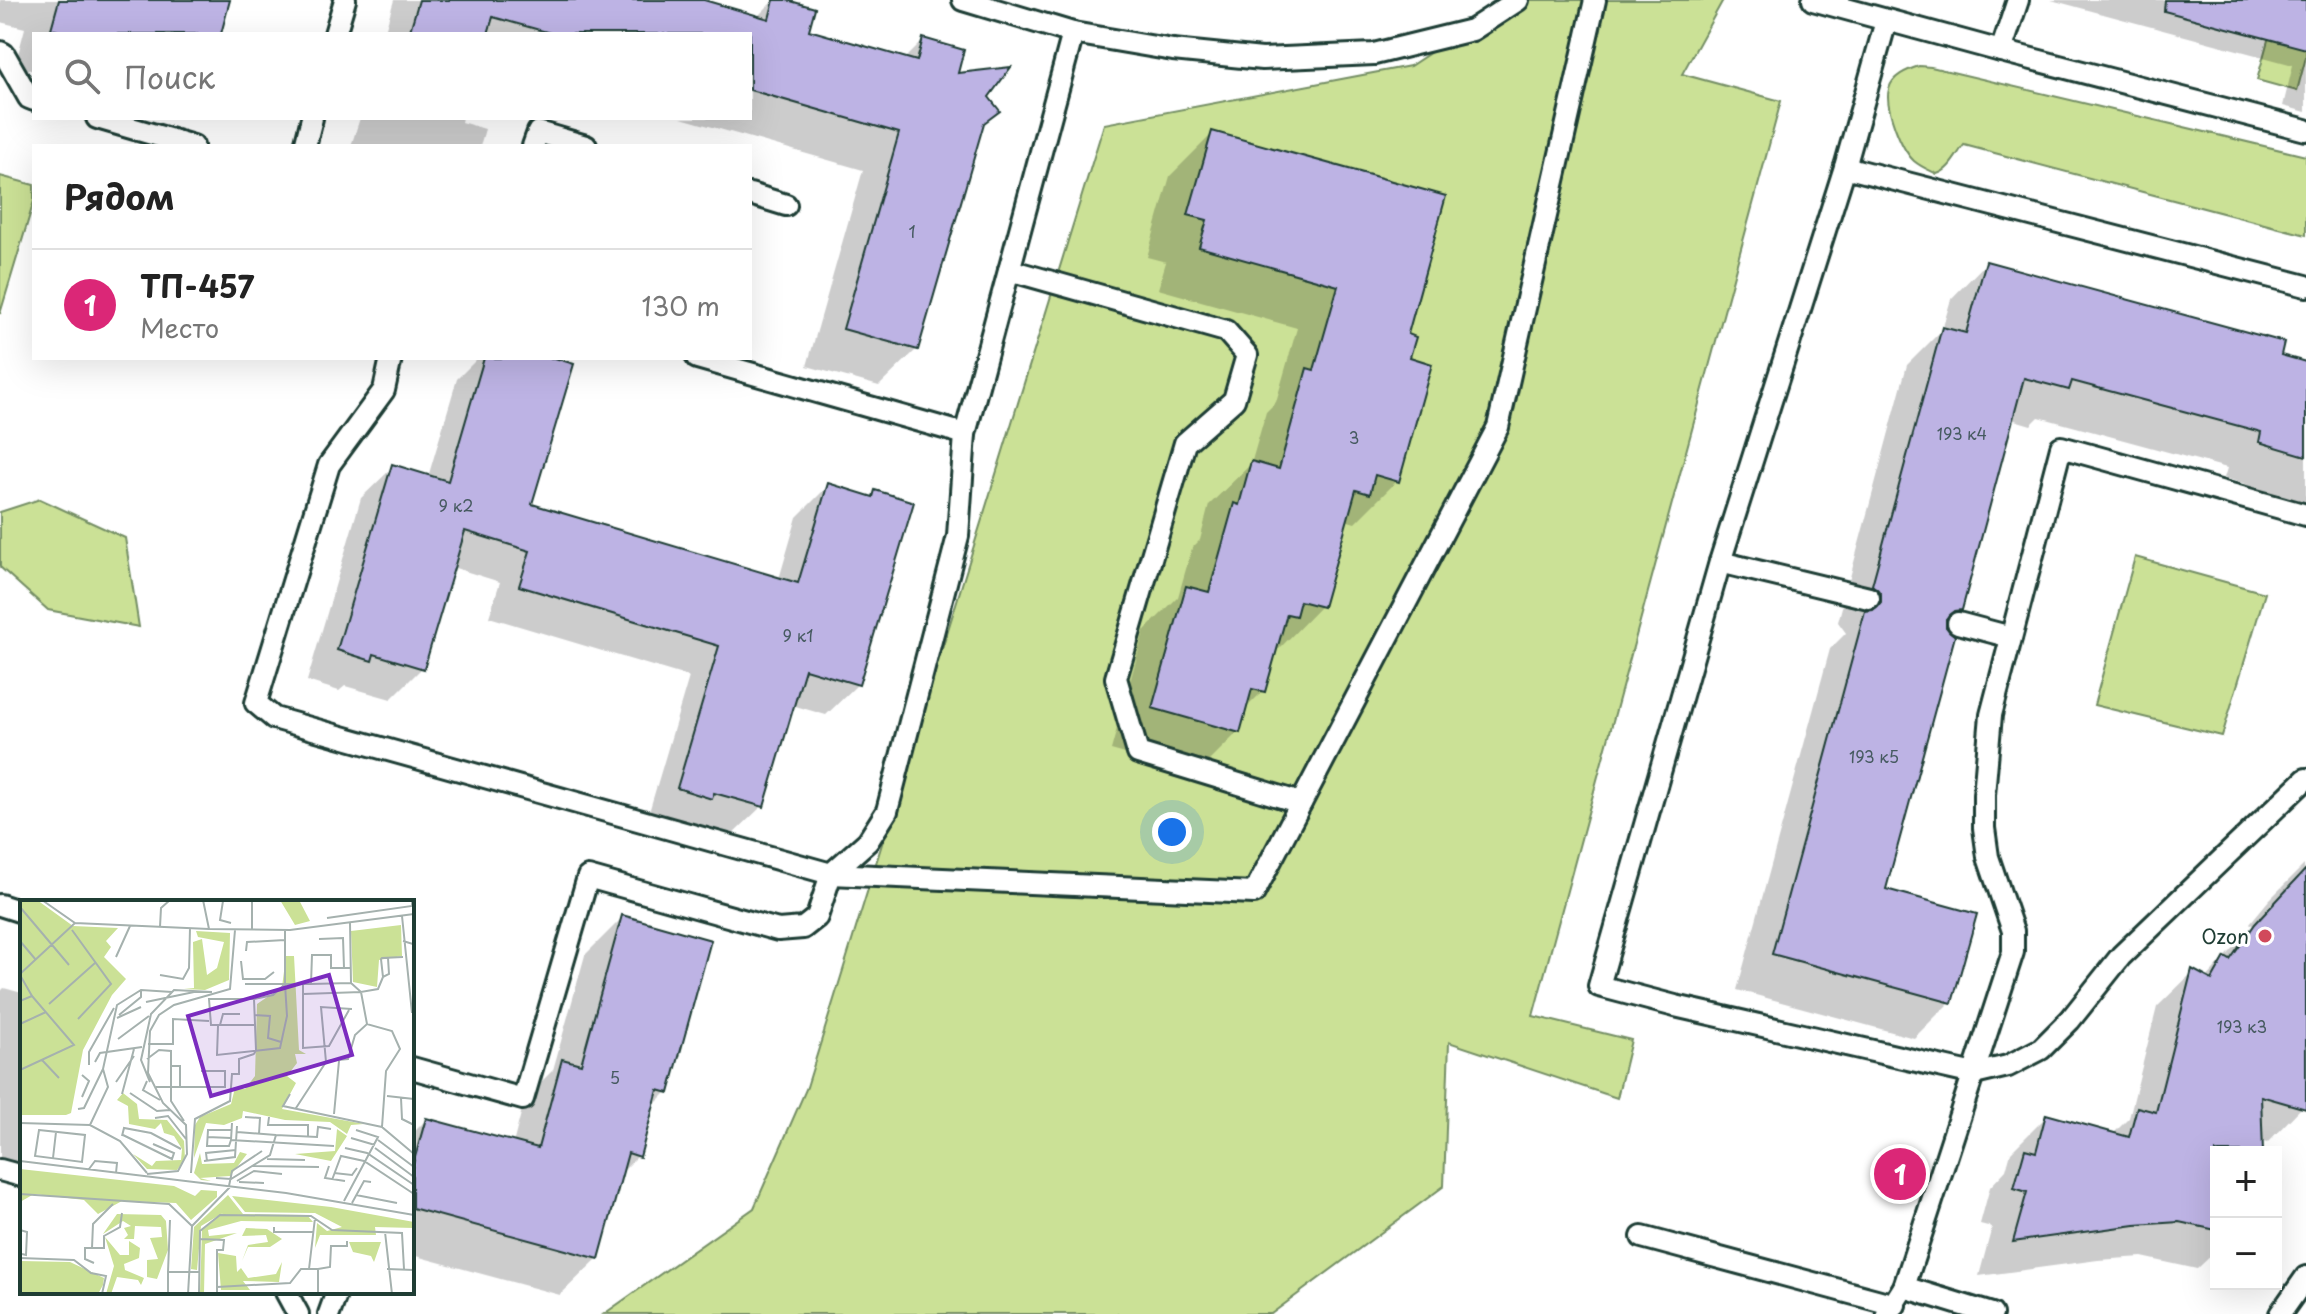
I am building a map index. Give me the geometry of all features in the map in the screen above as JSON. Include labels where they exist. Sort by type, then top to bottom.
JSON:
[{"type":"lane","points":[[336,32],[345,0]]},
{"type":"lane","points":[[963,0],[1073,33],[1173,50],[1262,59],[1374,54],[1472,30],[1518,0]]},
{"type":"lane","points":[[391,360],[384,390],[329,465],[256,703],[274,718],[831,874],[1254,893],[1498,427],[1595,0]]},
{"type":"lane","points":[[1813,0],[2306,130]]},
{"type":"lane","points":[[2001,51],[2018,0]]},
{"type":"lane","points":[[1886,21],[1845,167],[1720,562],[1599,986],[1974,1074],[2008,1066],[2041,1049],[2070,1020],[2121,956],[2306,779]]},
{"type":"lane","points":[[414,1069],[523,1099],[588,877],[778,930],[803,928],[817,917],[831,874],[868,841],[887,811],[958,536],[965,434],[1073,33]]},
{"type":"lane","points":[[0,52],[32,99]]},
{"type":"lane","points":[[104,120],[186,144]]},
{"type":"lane","points":[[306,144],[312,120]]},
{"type":"lane","points":[[534,144],[538,132],[579,144]]},
{"type":"lane","points":[[1845,167],[2306,286]]},
{"type":"lane","points":[[752,195],[786,205]]},
{"type":"lane","points":[[1009,270],[1226,331],[1247,355],[1234,400],[1185,443],[1116,678],[1138,753],[1301,803]]},
{"type":"lane","points":[[704,360],[965,434]]},
{"type":"lane","points":[[1895,1302],[2013,952],[2013,931],[1988,857],[1984,795],[1991,715],[2061,447],[2306,515]]},
{"type":"lane","points":[[1720,562],[1869,598]]},
{"type":"lane","points":[[1958,623],[2011,637]]},
{"type":"lane","points":[[0,905],[20,911]]},
{"type":"lane","points":[[0,1170],[20,1175]]},
{"type":"lane","points":[[1642,1237],[1895,1302],[1992,1314]]},
{"type":"lane","points":[[2280,1314],[2306,1277]]},
{"type":"lane","points":[[287,1294],[298,1314]]},
{"type":"lane","points":[[329,1314],[336,1294]]},
{"type":"green space","points":[[1510,0],[1723,0],[1682,74],[1781,101],[1533,1016],[1631,1040],[1617,1098],[1449,1042],[1444,1186],[1271,1314],[604,1314],[754,1208],[807,1087],[1104,124],[1410,66]]},
{"type":"green space","points":[[2279,0],[2306,0],[2306,57],[2297,91],[2257,80]]},
{"type":"green space","points":[[1919,66],[2306,156],[2306,235],[1964,145],[1949,166],[1937,174],[1919,165],[1909,155],[1889,106],[1889,89],[1893,80]]},
{"type":"green space","points":[[0,176],[32,184],[32,208],[0,314]]},
{"type":"green space","points":[[40,499],[125,538],[139,627],[48,610],[0,567],[0,512]]},
{"type":"green space","points":[[2135,557],[2265,593],[2222,736],[2094,705]]},
{"type":"building","points":[[59,0],[230,0],[222,32],[62,32],[51,29]]},
{"type":"building","points":[[419,0],[704,0],[769,19],[774,0],[787,0],[815,8],[809,30],[917,61],[923,38],[964,50],[958,73],[1011,67],[989,97],[1000,111],[984,123],[918,350],[843,329],[899,133],[752,91],[752,32],[547,32],[493,17],[489,32],[410,32]]},
{"type":"building","points":[[2165,0],[2306,0],[2306,49],[2164,11]]},
{"type":"building","points":[[1212,131],[1446,196],[1408,334],[1416,337],[1410,357],[1432,364],[1399,482],[1375,475],[1370,494],[1356,490],[1323,607],[1300,601],[1296,616],[1287,614],[1265,692],[1252,689],[1240,733],[1152,708],[1186,586],[1209,592],[1234,503],[1239,505],[1251,461],[1279,469],[1307,368],[1314,370],[1338,286],[1199,247],[1207,220],[1188,215]]},
{"type":"building","points":[[1986,261],[2284,342],[2281,355],[2306,362],[2306,456],[2259,442],[2261,432],[2072,381],[2069,390],[2024,378],[1962,610],[1954,611],[1946,619],[1946,627],[1955,636],[1886,889],[1977,914],[1952,1003],[1772,954],[1865,611],[1873,610],[1881,602],[1881,594],[1872,585],[1942,327],[1966,333]]},
{"type":"building","points":[[483,360],[561,360],[574,364],[532,504],[798,583],[828,483],[873,497],[875,490],[914,502],[859,685],[805,669],[764,807],[714,793],[712,799],[677,788],[719,646],[519,586],[530,551],[465,531],[424,669],[374,654],[372,661],[337,650],[392,464],[448,481]]},
{"type":"building","points":[[2306,869],[2306,1109],[2261,1096],[2263,1146],[2210,1146],[2210,1229],[2179,1222],[2013,1242],[2027,1192],[2014,1188],[2025,1149],[2036,1152],[2046,1114],[2129,1137],[2137,1107],[2156,1112],[2192,969],[2212,980],[2225,957],[2230,960],[2255,924]]},
{"type":"building","points":[[622,915],[711,940],[669,1093],[658,1090],[640,1157],[628,1153],[599,1259],[414,1209],[414,1161],[426,1118],[538,1148],[562,1059],[581,1064]]},
{"type":"building","points":[[1889,1154],[1919,1163],[1910,1194],[1880,1185]]},
{"type":"place","name":"Ozon","points":[[2265,936]]},
{"type":"place","name":"ТП-457","points":[[1900,1174]]}]
